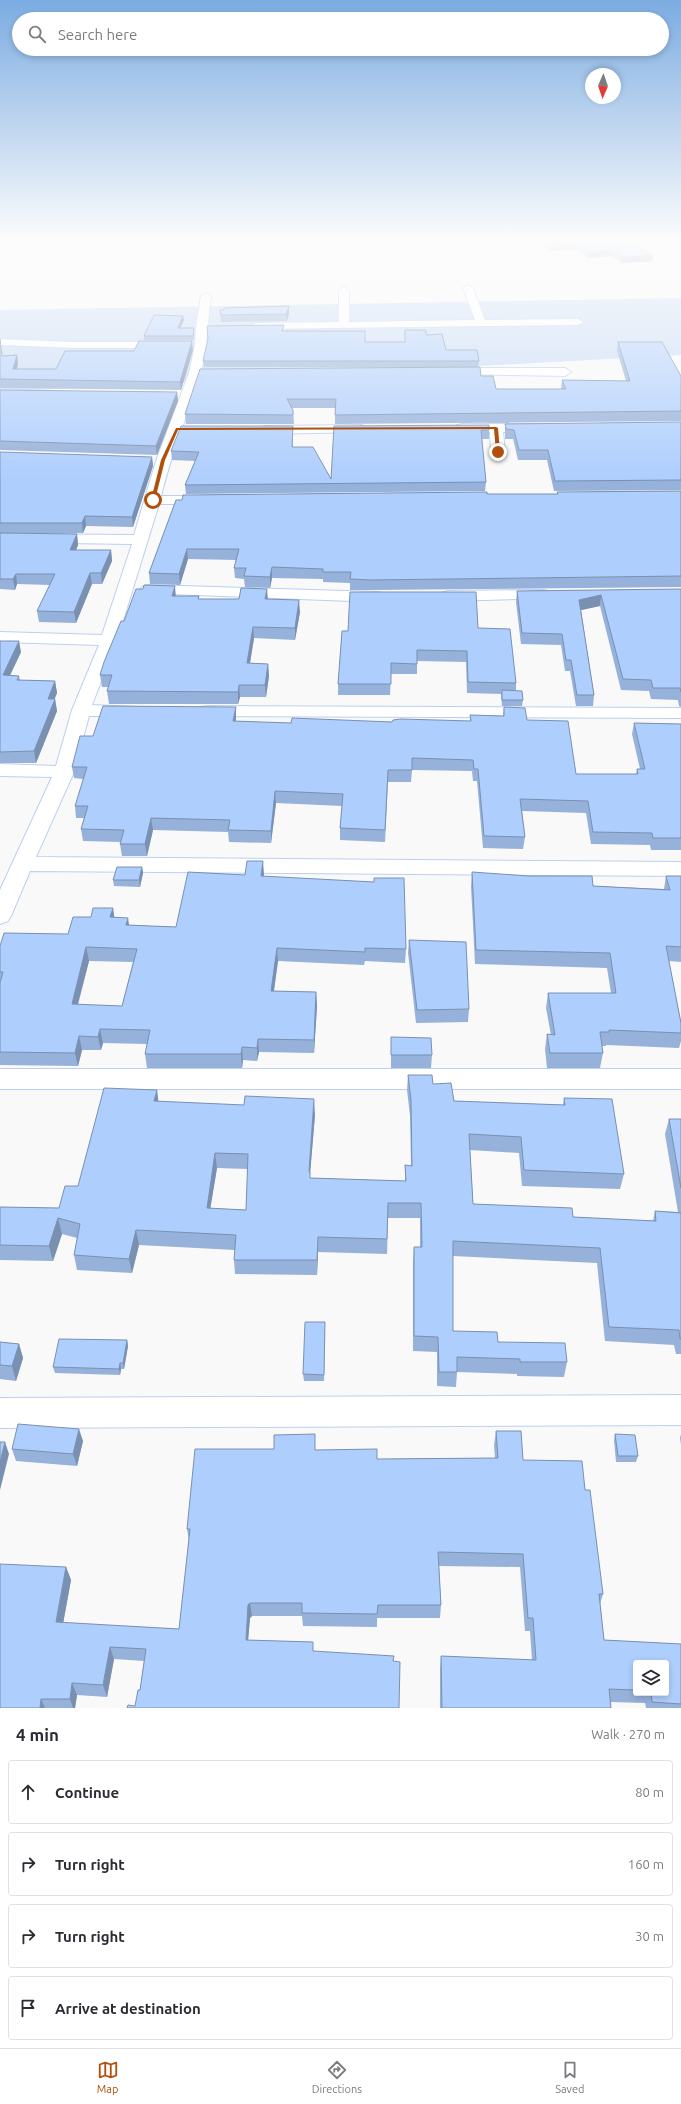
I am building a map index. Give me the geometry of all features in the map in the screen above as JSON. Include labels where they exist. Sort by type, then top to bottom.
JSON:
[{"type":"street","points":[[0,342],[73,345],[189,345],[205,327],[205,321]]},
{"type":"street","points":[[344,321],[344,325]]},
{"type":"street","points":[[249,326],[578,322]]},
{"type":"street","points":[[0,916],[64,772],[81,710],[109,640],[153,500],[156,460],[184,429],[180,396],[203,373],[189,345]]},
{"type":"street","points":[[439,372],[565,372]]},
{"type":"street","points":[[449,429],[550,427]]},
{"type":"street","points":[[496,428],[498,452]]},
{"type":"street","points":[[251,430],[371,429]]},
{"type":"street","points":[[153,500],[225,500]]},
{"type":"street","points":[[0,538],[140,540]]},
{"type":"street","points":[[125,590],[395,597]]},
{"type":"street","points":[[434,596],[559,595]]},
{"type":"street","points":[[0,637],[109,640]]},
{"type":"street","points":[[81,710],[144,711]]},
{"type":"street","points":[[191,711],[681,713]]},
{"type":"street","points":[[0,770],[64,772]]},
{"type":"street","points":[[22,864],[681,869]]},
{"type":"street","points":[[0,1078],[681,1079]]},
{"type":"street","points":[[0,1413],[681,1410]]},
{"type":"shaded area","points":[[0,321],[681,321],[681,355],[0,392]]},
{"type":"building","points":[[151,321],[181,321],[178,328],[194,328],[193,336],[144,336]]},
{"type":"building","points":[[284,325],[282,331],[365,331],[365,342],[405,342],[405,330],[426,330],[426,335],[442,334],[446,350],[477,350],[479,361],[203,361],[208,339],[207,326]]},
{"type":"building","points":[[0,339],[2,356],[17,355],[13,369],[56,369],[65,351],[134,351],[139,341],[192,341],[180,382],[0,379]]},
{"type":"building","points":[[618,342],[662,342],[681,376],[681,411],[335,415],[336,399],[287,399],[293,410],[293,415],[185,414],[200,369],[480,367],[481,376],[493,376],[496,389],[566,389],[562,380],[630,381]]},
{"type":"building","points":[[0,390],[177,392],[156,446],[0,441]]},
{"type":"building","points":[[681,422],[681,480],[555,481],[548,450],[519,450],[514,430],[506,429],[505,424]]},
{"type":"building","points":[[489,425],[489,430],[481,430],[486,482],[185,485],[199,452],[171,451],[181,426],[293,426],[292,447],[313,447],[331,479],[334,426]]},
{"type":"building","points":[[0,452],[152,457],[132,517],[85,516],[82,523],[0,523]]},
{"type":"building","points":[[681,491],[681,576],[371,580],[350,579],[351,572],[323,572],[323,569],[272,567],[270,577],[244,576],[246,568],[234,568],[239,549],[187,549],[179,574],[149,573],[176,500],[182,500],[183,495],[487,492],[487,494],[558,494],[557,492]]},
{"type":"building","points":[[0,533],[77,534],[70,550],[111,550],[101,573],[90,573],[74,612],[37,611],[55,574],[16,574],[13,579],[0,579]]},
{"type":"building","points":[[144,585],[175,586],[172,596],[199,596],[198,599],[239,599],[241,588],[267,589],[265,599],[299,600],[295,628],[253,627],[247,663],[268,664],[265,685],[239,685],[238,692],[107,691],[112,675],[100,675],[104,662],[121,621],[124,621],[136,589],[143,589]]},
{"type":"building","points":[[681,589],[681,692],[680,688],[653,688],[651,680],[623,679],[601,595],[579,600],[594,695],[577,695],[571,660],[566,660],[562,634],[522,633],[517,591]]},
{"type":"building","points":[[350,592],[476,592],[478,628],[510,629],[516,683],[468,682],[467,651],[417,650],[417,664],[391,663],[391,684],[338,684],[342,631],[348,631]]},
{"type":"building","points":[[0,641],[19,641],[3,675],[19,676],[17,680],[55,681],[48,699],[55,699],[34,751],[0,752]]},
{"type":"building","points":[[502,690],[522,691],[523,700],[502,700]]},
{"type":"building","points":[[103,706],[236,707],[233,721],[291,723],[292,718],[392,722],[393,720],[401,719],[471,721],[470,715],[504,716],[504,707],[525,708],[527,720],[568,721],[576,774],[638,774],[637,769],[645,769],[634,723],[681,724],[681,838],[653,838],[652,833],[593,832],[588,801],[520,799],[525,837],[484,836],[478,769],[474,769],[473,760],[412,758],[412,770],[388,770],[385,830],[340,828],[343,794],[275,791],[271,831],[228,830],[230,820],[151,818],[145,844],[120,844],[124,830],[81,829],[88,806],[75,806],[87,767],[72,767],[80,736],[93,736]]},
{"type":"building","points":[[247,861],[263,861],[261,876],[374,882],[374,878],[404,878],[406,949],[365,948],[365,952],[277,948],[271,991],[316,992],[314,1040],[258,1039],[257,1048],[242,1047],[241,1054],[145,1054],[150,1030],[100,1029],[98,1037],[79,1036],[75,1053],[0,1052],[0,983],[3,972],[0,972],[0,946],[4,933],[68,934],[73,917],[91,917],[93,908],[113,908],[110,917],[128,918],[126,925],[176,927],[188,872],[245,875]],"holes":[[[86,947],[137,949],[122,1006],[72,1004]]]},
{"type":"building","points":[[117,867],[142,867],[139,880],[113,880]]},
{"type":"building","points":[[472,872],[529,876],[592,876],[593,886],[670,890],[666,876],[681,876],[681,947],[666,946],[681,1023],[681,1033],[609,1030],[609,1032],[600,1032],[603,1053],[550,1053],[547,1034],[555,1035],[548,993],[616,993],[610,953],[476,950]]},
{"type":"building","points":[[409,940],[466,942],[469,1009],[417,1010]]},
{"type":"building","points":[[391,1037],[431,1038],[432,1055],[391,1055]]},
{"type":"building","points":[[408,1075],[432,1075],[433,1084],[451,1083],[454,1101],[565,1105],[564,1098],[612,1099],[624,1174],[524,1170],[521,1137],[469,1134],[473,1204],[572,1208],[573,1217],[656,1221],[655,1211],[681,1213],[681,1339],[679,1330],[609,1327],[600,1248],[453,1241],[453,1331],[497,1332],[498,1342],[565,1343],[567,1362],[520,1362],[520,1359],[457,1357],[457,1372],[439,1372],[438,1337],[414,1336],[414,1247],[422,1247],[421,1203],[388,1203],[387,1239],[318,1237],[317,1260],[234,1260],[236,1235],[136,1230],[129,1259],[74,1255],[80,1224],[58,1218],[49,1246],[0,1245],[0,1207],[59,1208],[65,1186],[78,1186],[104,1088],[157,1090],[154,1101],[244,1105],[245,1096],[314,1099],[309,1172],[310,1178],[406,1181],[405,1165],[412,1166],[411,1100]],"holes":[[[215,1153],[248,1154],[246,1210],[207,1208]]]},
{"type":"building","points":[[669,1119],[681,1119],[681,1188]]},
{"type":"building","points":[[305,1322],[325,1322],[324,1375],[303,1374]]},
{"type":"building","points":[[59,1339],[127,1340],[123,1363],[120,1363],[119,1369],[53,1367]]},
{"type":"building","points":[[0,1342],[19,1344],[12,1366],[0,1365]]},
{"type":"building","points":[[18,1424],[79,1429],[73,1454],[12,1449]]},
{"type":"building","points":[[496,1431],[521,1431],[523,1460],[582,1461],[585,1490],[590,1490],[603,1594],[599,1594],[604,1640],[681,1644],[681,1704],[652,1702],[651,1696],[669,1696],[669,1660],[633,1660],[633,1690],[609,1689],[611,1708],[442,1708],[441,1656],[536,1660],[533,1618],[528,1618],[523,1554],[438,1552],[441,1605],[378,1605],[377,1614],[302,1613],[302,1603],[250,1603],[248,1605],[246,1640],[313,1642],[313,1651],[394,1656],[393,1661],[400,1662],[399,1708],[127,1708],[128,1705],[135,1706],[138,1690],[140,1690],[146,1649],[110,1647],[103,1685],[72,1683],[70,1699],[41,1699],[40,1708],[0,1708],[0,1564],[66,1567],[56,1622],[179,1629],[190,1529],[187,1529],[195,1449],[274,1449],[274,1435],[315,1434],[315,1450],[377,1449],[377,1459],[498,1458]]},
{"type":"building","points":[[615,1434],[635,1435],[638,1456],[618,1456]]},
{"type":"building","points":[[0,1442],[5,1442],[0,1462]]},
{"type":"route","points":[[153,500],[163,460],[176,429],[332,430],[496,428],[498,452]]}]
